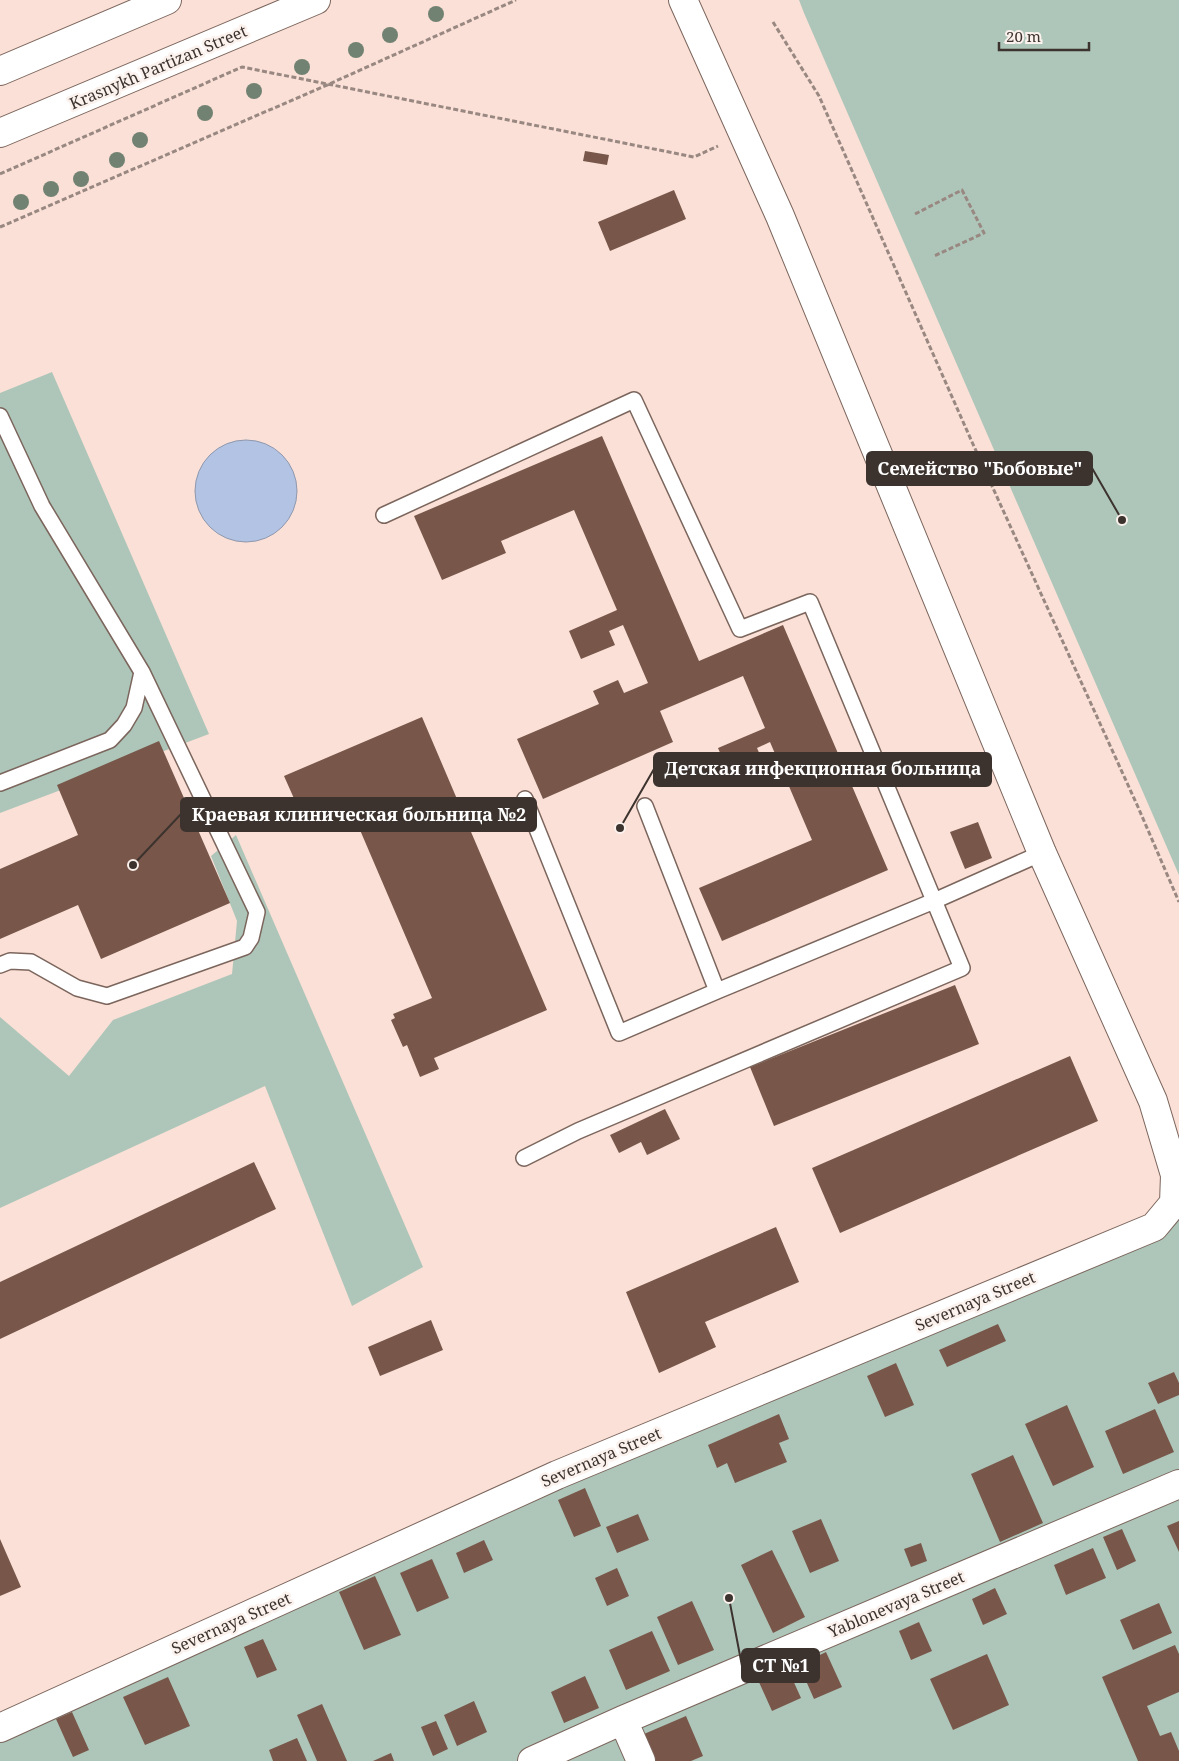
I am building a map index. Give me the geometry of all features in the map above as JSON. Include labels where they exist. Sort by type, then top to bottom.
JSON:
[{"type":"main road","points":[[0,71],[167,0]]},
{"type":"main road","name":"Krasnykh Partizan Street","points":[[0,134],[316,0]]},
{"type":"main road","name":"Severnaya Street","points":[[0,1728],[557,1475],[1154,1227],[1174,1203],[1175,1175],[1153,1101],[1042,853],[780,216],[683,0]]},
{"type":"main road","name":"Yablonevaya Street","points":[[532,1761],[623,1720],[1179,1484]]},
{"type":"main road","points":[[623,1720],[640,1761]]},
{"type":"lane","points":[[384,514],[634,400],[740,629],[810,602],[962,968],[578,1131],[524,1158]]},
{"type":"lane","points":[[0,416],[42,506],[142,672],[257,912],[251,938],[245,947],[107,996],[77,988],[31,962],[10,961],[0,965]]},
{"type":"lane","points":[[0,783],[110,740],[124,725],[134,708],[142,672]]},
{"type":"lane","points":[[526,799],[619,1033],[934,901],[1042,853]]},
{"type":"lane","points":[[645,806],[717,991]]},
{"type":"path","points":[[0,227],[327,85],[516,0]]},
{"type":"path","points":[[773,22],[819,96],[1179,902]]},
{"type":"path","points":[[0,174],[242,67],[694,157],[744,135]]},
{"type":"path","points":[[915,214],[962,190],[984,233],[934,256]]},
{"type":"green space","points":[[799,0],[1179,0],[1179,875],[804,13]]},
{"type":"green space","points":[[52,372],[209,734],[0,813],[0,393]]},
{"type":"green space","points":[[236,835],[423,1267],[352,1306],[265,1086],[0,1208],[0,1017],[69,1076],[113,1020],[232,974],[237,921],[211,856]]},
{"type":"green space","points":[[1179,1204],[1179,1761],[0,1761],[0,1721]]},
{"type":"water","points":[[246,440],[266,444],[282,455],[293,471],[297,491],[293,511],[282,527],[266,538],[246,542],[226,538],[210,527],[199,511],[195,491],[199,471],[210,455],[226,444]]},
{"type":"building","points":[[585,151],[609,155],[607,165],[583,161]]},
{"type":"building","points":[[674,190],[686,219],[610,251],[598,222]]},
{"type":"building","points":[[602,436],[699,661],[783,625],[888,870],[722,941],[699,888],[812,840],[770,742],[757,748],[763,762],[730,776],[718,748],[765,728],[743,676],[660,711],[673,742],[543,799],[517,739],[599,704],[593,691],[618,680],[624,693],[648,683],[623,625],[609,631],[615,645],[581,659],[569,631],[617,610],[574,510],[501,541],[506,553],[442,580],[414,516]]},
{"type":"building","points":[[422,717],[547,1010],[434,1058],[439,1069],[420,1077],[407,1045],[403,1047],[391,1020],[395,1018],[393,1014],[432,998],[351,809],[313,825],[303,801],[296,803],[284,776]]},
{"type":"building","points":[[159,741],[230,903],[101,959],[78,905],[0,939],[0,869],[78,835],[57,785]]},
{"type":"building","points":[[978,822],[992,858],[965,869],[950,832]]},
{"type":"building","points":[[955,985],[979,1044],[774,1126],[750,1067]]},
{"type":"building","points":[[1070,1056],[1098,1121],[840,1233],[812,1168]]},
{"type":"building","points":[[665,1109],[680,1139],[647,1155],[641,1142],[619,1153],[610,1135]]},
{"type":"building","points":[[254,1162],[276,1209],[0,1339],[0,1282]]},
{"type":"building","points":[[776,1227],[799,1282],[705,1322],[716,1347],[659,1373],[626,1292]]},
{"type":"building","points":[[431,1320],[443,1350],[380,1376],[368,1347]]},
{"type":"building","points":[[998,1324],[1006,1341],[947,1367],[939,1350]]},
{"type":"building","points":[[896,1363],[914,1405],[885,1417],[867,1376]]},
{"type":"building","points":[[1174,1372],[1179,1383],[1179,1395],[1158,1404],[1148,1383]]},
{"type":"building","points":[[1067,1405],[1094,1467],[1053,1486],[1025,1424]]},
{"type":"building","points":[[1155,1409],[1174,1452],[1123,1474],[1105,1431]]},
{"type":"building","points":[[779,1414],[789,1439],[779,1443],[787,1462],[735,1483],[727,1463],[717,1468],[708,1445]]},
{"type":"building","points":[[1013,1455],[1043,1523],[1000,1542],[971,1474]]},
{"type":"building","points":[[585,1488],[601,1526],[574,1537],[558,1500]]},
{"type":"building","points":[[638,1514],[649,1540],[617,1553],[606,1527]]},
{"type":"building","points":[[821,1519],[839,1561],[810,1573],[792,1531]]},
{"type":"building","points":[[1179,1521],[1179,1552],[1167,1526]]},
{"type":"building","points":[[1122,1529],[1136,1561],[1117,1570],[1103,1537]]},
{"type":"building","points":[[0,1539],[21,1587],[0,1596]]},
{"type":"building","points":[[484,1540],[493,1560],[464,1573],[456,1553]]},
{"type":"building","points":[[921,1543],[927,1561],[911,1567],[904,1549]]},
{"type":"building","points":[[1093,1548],[1106,1578],[1066,1595],[1054,1565]]},
{"type":"building","points":[[772,1550],[805,1617],[773,1633],[741,1565]]},
{"type":"building","points":[[432,1559],[449,1598],[417,1612],[400,1573]]},
{"type":"building","points":[[617,1568],[629,1596],[607,1606],[595,1578]]},
{"type":"building","points":[[375,1576],[401,1635],[364,1650],[339,1592]]},
{"type":"building","points":[[995,1588],[1007,1614],[983,1625],[972,1599]]},
{"type":"building","points":[[692,1601],[714,1650],[678,1665],[657,1617]]},
{"type":"building","points":[[1159,1603],[1172,1633],[1133,1650],[1120,1620]]},
{"type":"building","points":[[919,1622],[932,1651],[911,1660],[899,1631]]},
{"type":"building","points":[[652,1631],[670,1671],[626,1690],[609,1650]]},
{"type":"building","points":[[263,1639],[277,1670],[257,1678],[244,1647]]},
{"type":"building","points":[[1175,1645],[1179,1654],[1179,1692],[1147,1706],[1160,1736],[1171,1732],[1179,1751],[1179,1761],[1138,1761],[1102,1677]]},
{"type":"building","points":[[826,1652],[842,1687],[814,1699],[799,1665]]},
{"type":"building","points":[[987,1654],[1009,1705],[953,1730],[930,1679]]},
{"type":"building","points":[[787,1667],[801,1698],[772,1711],[758,1680]]},
{"type":"building","points":[[585,1676],[599,1708],[564,1723],[551,1692]]},
{"type":"building","points":[[168,1677],[190,1726],[145,1745],[123,1697]]},
{"type":"building","points":[[474,1701],[487,1732],[457,1746],[444,1715]]},
{"type":"building","points":[[322,1704],[347,1761],[317,1761],[297,1715]]},
{"type":"building","points":[[72,1712],[89,1750],[73,1757],[56,1719]]},
{"type":"building","points":[[686,1716],[703,1756],[691,1761],[655,1761],[644,1734]]},
{"type":"building","points":[[436,1721],[448,1749],[433,1756],[421,1727]]},
{"type":"building","points":[[297,1738],[307,1761],[273,1761],[269,1750]]},
{"type":"building","points":[[391,1753],[394,1761],[373,1761]]},
{"type":"place","name":"Семейство \"Бобовые\"","points":[[1122,520]]},
{"type":"place","name":"Детская инфекционная больница","points":[[620,828]]},
{"type":"place","name":"Краевая клиническая больница №2","points":[[133,865]]},
{"type":"place","name":"СТ №1","points":[[729,1598]]}]
